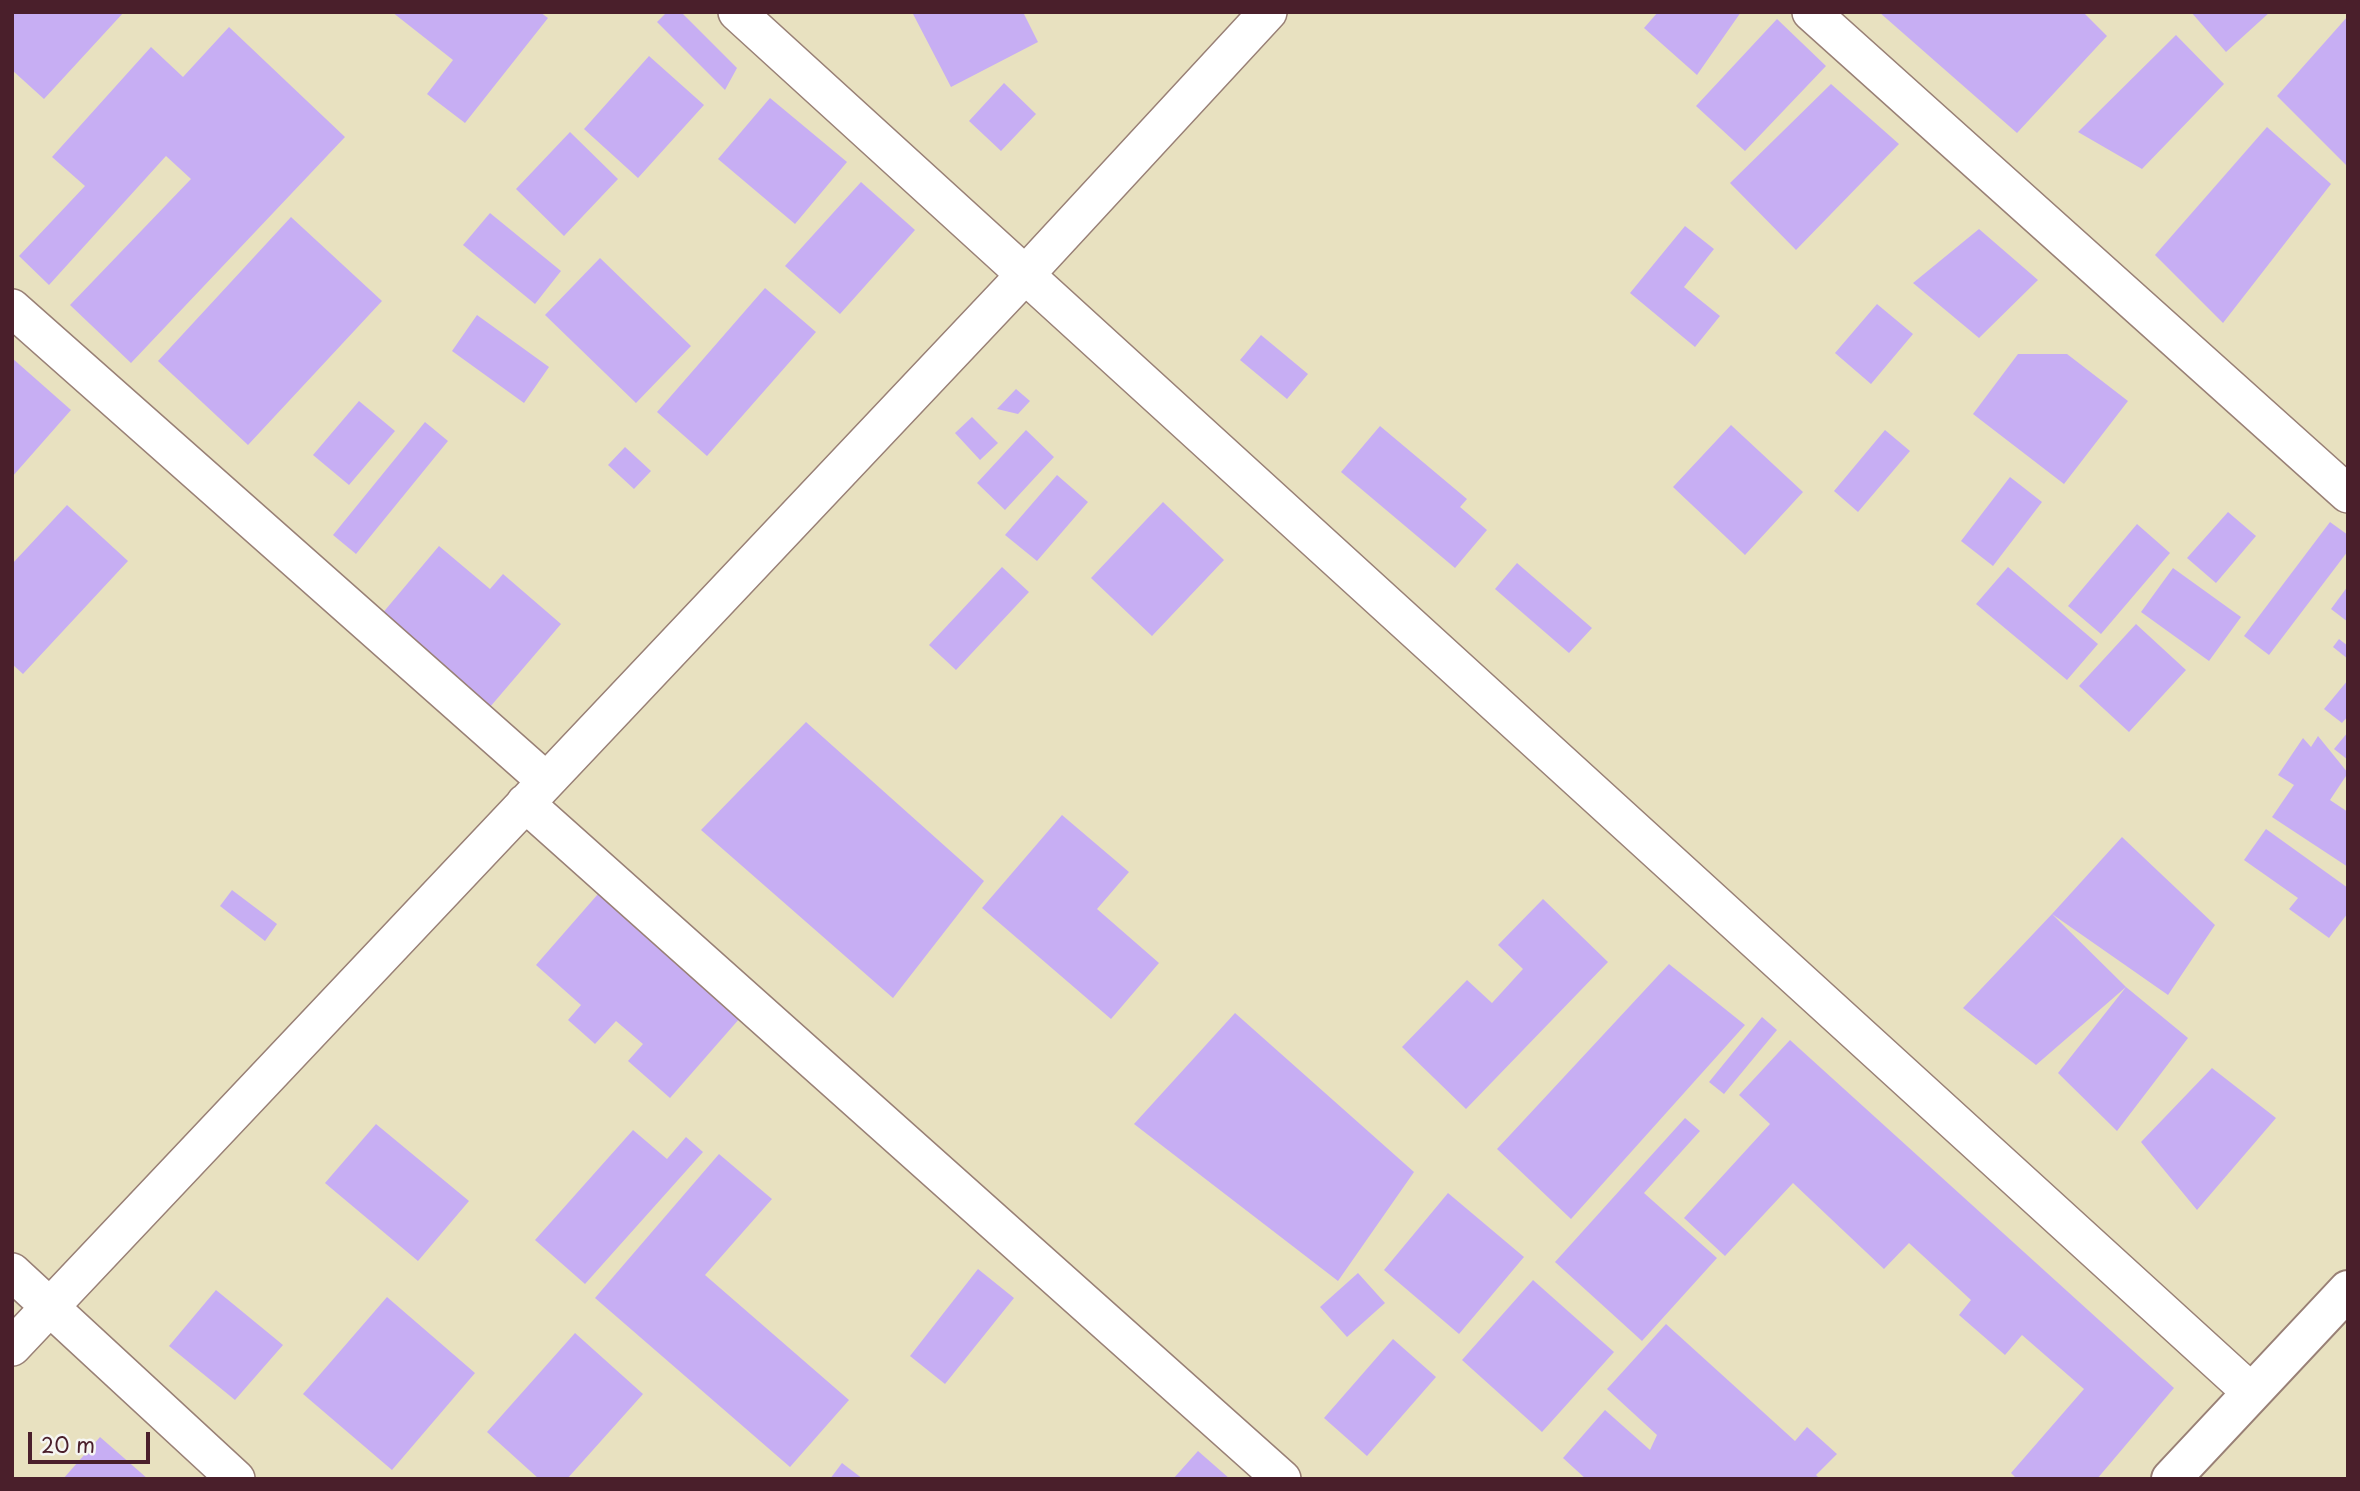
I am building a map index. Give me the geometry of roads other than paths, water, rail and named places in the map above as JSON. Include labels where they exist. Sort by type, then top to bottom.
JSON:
[{"type":"street","points":[[737,12],[2251,1392]]},
{"type":"street","points":[[12,1347],[1024,276],[1268,12]]},
{"type":"street","points":[[1811,12],[2348,494]]},
{"type":"street","points":[[12,309],[1282,1479]]},
{"type":"street","points":[[12,1272],[236,1479]]},
{"type":"street","points":[[2171,1479],[2348,1290]]}]
